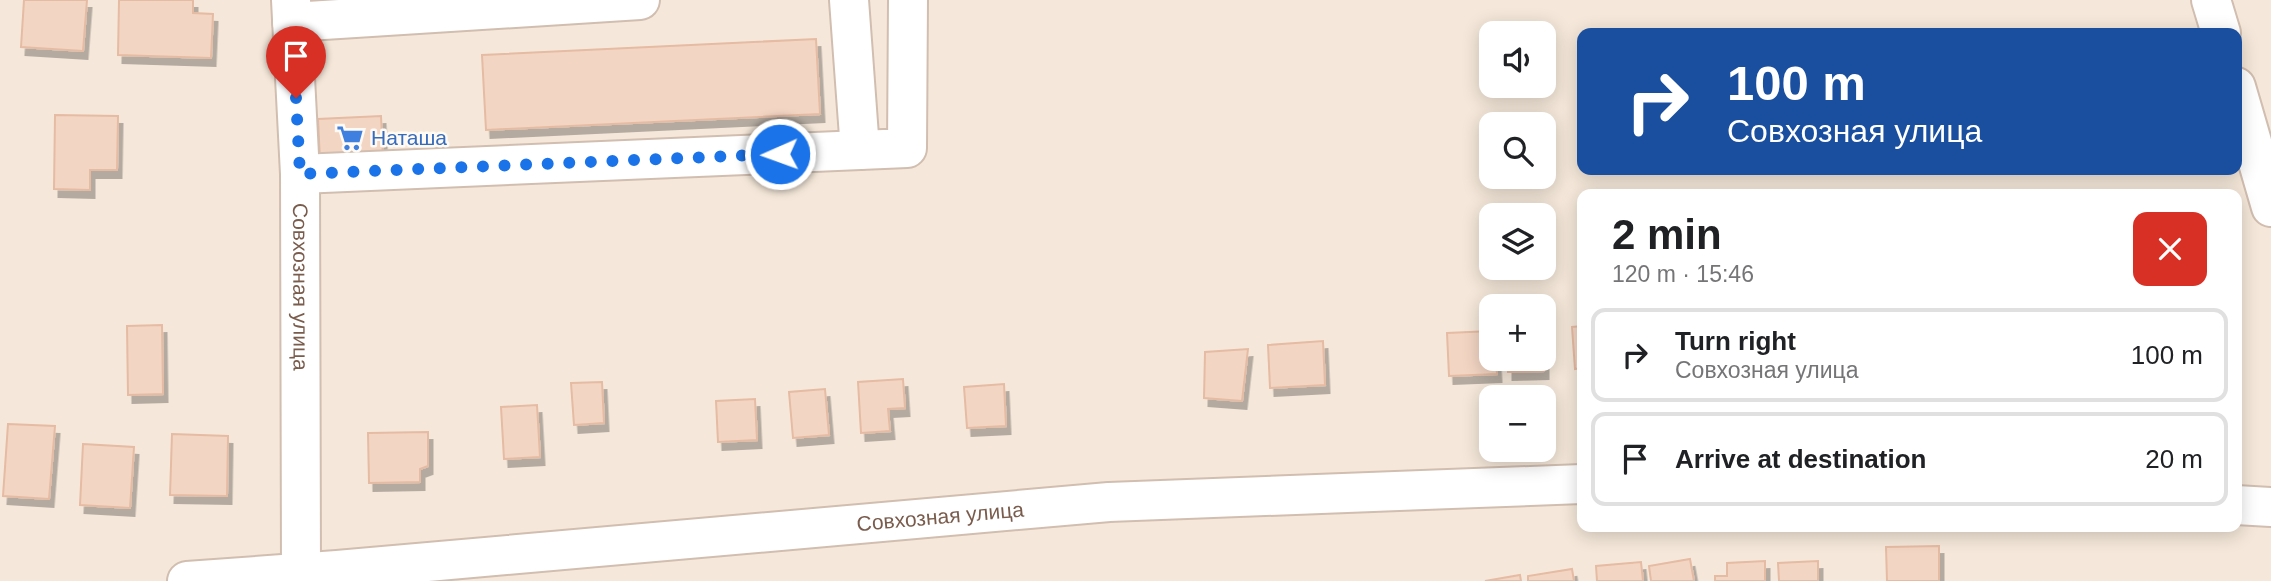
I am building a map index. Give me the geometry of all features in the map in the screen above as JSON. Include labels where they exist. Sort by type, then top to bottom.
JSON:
[{"type":"street","points":[[292,11],[640,0]]},
{"type":"street","points":[[849,0],[860,150]]},
{"type":"street","points":[[300,174],[907,148],[908,0]]},
{"type":"street","points":[[2211,0],[2219,28]]},
{"type":"street","name":"Совхозная улица","points":[[292,11],[300,174],[301,573]]},
{"type":"street","points":[[2242,108],[2271,208]]},
{"type":"street","name":"Совхозная улица","points":[[187,581],[1109,502],[1577,484]]},
{"type":"street","points":[[2242,505],[2271,507]]},
{"type":"shaded area","points":[[0,0],[2271,0],[2271,581],[0,581]]},
{"type":"building","points":[[24,0],[87,0],[83,51],[21,47]]},
{"type":"building","points":[[119,0],[193,0],[193,13],[213,14],[211,58],[118,55]]},
{"type":"building","points":[[816,39],[820,114],[486,130],[482,55]]},
{"type":"building","points":[[55,115],[118,116],[117,170],[90,170],[90,190],[54,189]]},
{"type":"building","name":"Наташа","points":[[381,116],[383,157],[320,160],[318,119]]},
{"type":"building","points":[[162,325],[163,394],[128,395],[127,326]]},
{"type":"building","points":[[1577,326],[1575,369],[1572,327]]},
{"type":"building","points":[[1479,332],[1479,371],[1497,371],[1497,374],[1449,376],[1447,333]]},
{"type":"building","points":[[1323,341],[1325,385],[1270,388],[1268,345]]},
{"type":"building","points":[[1248,349],[1242,401],[1204,398],[1205,352]]},
{"type":"building","points":[[903,379],[905,408],[888,409],[890,431],[861,433],[858,382]]},
{"type":"building","points":[[602,382],[604,423],[574,425],[571,383]]},
{"type":"building","points":[[1004,384],[1006,426],[967,428],[964,387]]},
{"type":"building","points":[[825,389],[829,435],[793,438],[789,392]]},
{"type":"building","points":[[755,399],[757,440],[718,442],[716,401]]},
{"type":"building","points":[[537,405],[540,457],[504,459],[501,407]]},
{"type":"building","points":[[8,424],[55,426],[49,499],[3,496]]},
{"type":"building","points":[[428,432],[428,466],[420,469],[420,482],[369,483],[368,433]]},
{"type":"building","points":[[172,434],[228,436],[227,496],[170,495]]},
{"type":"building","points":[[83,444],[134,447],[130,508],[80,505]]},
{"type":"building","points":[[1939,546],[1939,581],[1887,581],[1886,547]]},
{"type":"building","points":[[1690,559],[1694,581],[1651,581],[1649,566]]},
{"type":"building","points":[[1765,561],[1765,581],[1715,581],[1715,576],[1727,576],[1727,563]]},
{"type":"building","points":[[1818,561],[1818,581],[1779,581],[1778,563]]},
{"type":"building","points":[[1641,562],[1643,581],[1597,581],[1596,566]]},
{"type":"building","points":[[1572,569],[1574,581],[1528,581],[1528,576]]},
{"type":"building","points":[[1520,575],[1521,581],[1485,581]]},
{"type":"place","name":"Наташа","points":[[350,138]]},
{"type":"route","points":[[296,98],[300,174],[780,154]]}]
